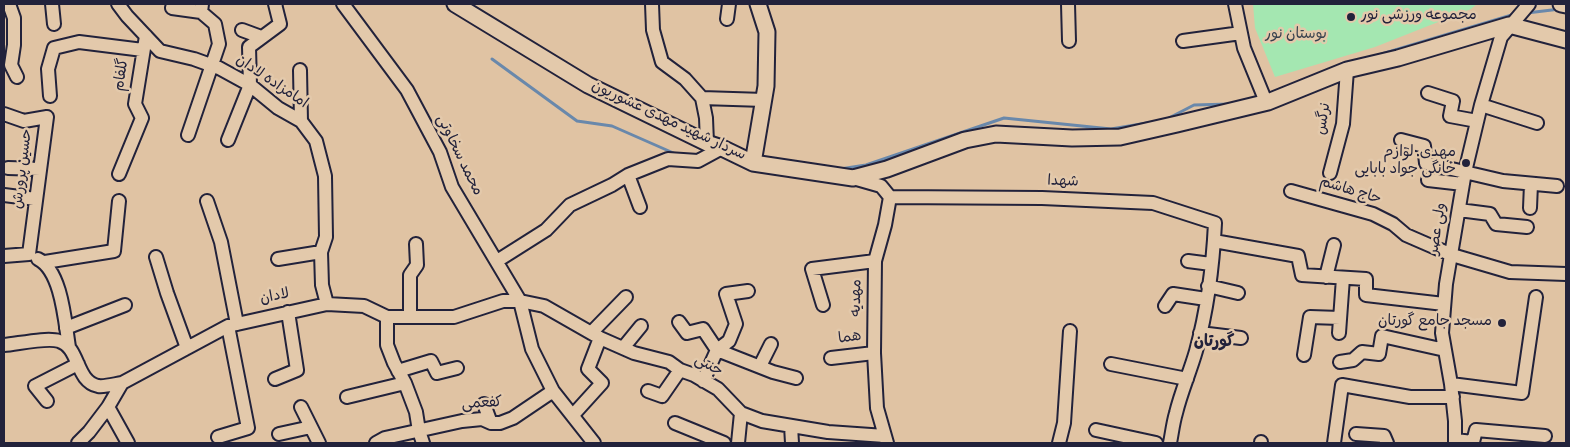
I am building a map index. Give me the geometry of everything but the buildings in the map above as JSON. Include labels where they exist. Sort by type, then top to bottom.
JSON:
[{"type":"street","points":[[9,4],[14,18],[14,45],[11,65],[17,77]]},
{"type":"street","points":[[52,4],[54,24]]},
{"type":"street","name":"امامزاده لادان","points":[[118,4],[160,51],[194,59],[250,85],[278,108],[301,121],[316,141],[325,176],[326,237],[321,252],[322,285],[327,304]]},
{"type":"street","points":[[173,4],[172,8],[202,8],[215,24],[219,44],[188,135]]},
{"type":"street","points":[[228,140],[250,85],[249,46],[280,24],[274,4],[276,4]]},
{"type":"street","name":"محمد سخاوتی","points":[[343,4],[407,90],[440,152],[452,187],[520,301],[532,349],[553,391],[573,415],[589,442]]},
{"type":"street","name":"سردار شهید مهدی عشوریون","points":[[455,4],[588,85],[753,163],[854,178],[887,169],[965,140],[996,134],[1072,138],[1120,137],[1268,102],[1347,70],[1398,58],[1519,14]]},
{"type":"street","points":[[652,4],[654,30],[662,62],[702,98],[706,118],[707,142]]},
{"type":"street","points":[[727,19],[729,4]]},
{"type":"street","points":[[753,163],[766,86],[767,32],[758,4]]},
{"type":"street","points":[[1068,4],[1069,41]]},
{"type":"street","points":[[1235,4],[1244,48],[1264,97],[1268,102]]},
{"type":"street","points":[[1561,4],[1566,6]]},
{"type":"street","points":[[1519,14],[1566,40]]},
{"type":"street","name":"ولی عصر","points":[[1455,442],[1456,421],[1442,332],[1444,304],[1464,178],[1481,105],[1501,37],[1519,14]]},
{"type":"street","points":[[242,30],[261,37]]},
{"type":"street","points":[[1182,41],[1241,33]]},
{"type":"street","name":"گلفام","points":[[119,174],[142,118],[135,104],[146,36]]},
{"type":"street","points":[[50,96],[48,70],[54,48],[79,42],[143,50]]},
{"type":"street","points":[[300,70],[301,121]]},
{"type":"street","name":"نرگس","points":[[1330,173],[1343,124],[1347,70]]},
{"type":"street","points":[[1428,93],[1453,101],[1450,116],[1477,121]]},
{"type":"street","points":[[702,98],[764,100]]},
{"type":"street","points":[[1481,105],[1537,123]]},
{"type":"street","name":"حسین پرورش","points":[[4,114],[24,121],[47,117],[29,254]]},
{"type":"street","points":[[1401,140],[1424,146],[1426,163],[1464,178]]},
{"type":"street","points":[[496,261],[546,230],[570,205],[612,185],[628,175],[668,159],[698,161],[722,148]]},
{"type":"street","points":[[8,168],[40,169]]},
{"type":"street","points":[[628,175],[640,207]]},
{"type":"street","points":[[854,178],[881,186],[890,197]]},
{"type":"street","points":[[1428,180],[1464,178],[1557,186]]},
{"type":"street","points":[[1530,208],[1531,184]]},
{"type":"street","name":"حاج هاشم","points":[[1290,191],[1373,214],[1393,224],[1406,235],[1452,255],[1510,272],[1566,274]]},
{"type":"street","points":[[4,196],[36,199]]},
{"type":"street","name":"شهدا","points":[[890,197],[1042,198],[1154,203],[1214,223],[1214,241],[1200,333],[1176,412],[1170,443]]},
{"type":"street","name":"مهدیه","points":[[886,440],[877,408],[874,352],[875,261],[885,225],[890,197]]},
{"type":"street","points":[[45,262],[114,251],[119,201]]},
{"type":"street","points":[[207,201],[221,242],[248,428],[218,437]]},
{"type":"street","points":[[1459,210],[1490,214],[1496,224],[1527,228]]},
{"type":"street","points":[[1214,241],[1298,256],[1302,275],[1366,279],[1366,295],[1444,304]]},
{"type":"street","points":[[410,317],[410,275],[417,265],[416,244]]},
{"type":"street","points":[[1326,277],[1334,245]]},
{"type":"street","points":[[278,259],[321,252]]},
{"type":"street","points":[[4,256],[29,254],[45,262],[55,276],[69,347],[85,379],[99,386],[122,383]]},
{"type":"street","points":[[156,257],[187,348]]},
{"type":"street","points":[[824,305],[812,269],[875,261]]},
{"type":"street","points":[[1188,261],[1211,264]]},
{"type":"street","points":[[1339,333],[1343,278]]},
{"type":"street","points":[[703,381],[717,350],[729,342],[736,324],[726,294],[748,291]]},
{"type":"street","points":[[1165,306],[1173,294],[1238,293]]},
{"type":"street","points":[[1451,384],[1522,393],[1536,297]]},
{"type":"street","points":[[573,415],[602,383],[588,369],[596,335],[626,298]]},
{"type":"street","name":"لادان","points":[[122,383],[233,325],[288,312],[327,304],[364,306],[387,317],[454,317],[502,301],[520,301]]},
{"type":"street","name":"جنتی","points":[[520,301],[544,306],[596,335],[634,353],[669,362],[680,370],[694,375],[718,389],[741,413],[762,421],[869,441],[886,440]]},
{"type":"street","points":[[66,328],[125,305]]},
{"type":"street","points":[[275,379],[297,370],[288,312]]},
{"type":"street","points":[[387,317],[387,345],[416,412],[421,437]]},
{"type":"street","points":[[1304,355],[1310,317],[1340,318]]},
{"type":"street","points":[[679,322],[687,332],[703,329],[717,350],[773,372],[796,378]]},
{"type":"street","points":[[623,348],[641,326]]},
{"type":"street","points":[[1059,443],[1064,423],[1070,331]]},
{"type":"street","points":[[1200,333],[1241,338]]},
{"type":"street","points":[[1340,362],[1353,360],[1362,352],[1379,354],[1382,336],[1445,350]]},
{"type":"street","points":[[4,345],[48,340],[59,341],[69,347]]},
{"type":"street","points":[[760,366],[771,344]]},
{"type":"street","name":"هما","points":[[831,358],[874,352]]},
{"type":"street","points":[[398,371],[430,361],[437,372],[457,368]]},
{"type":"street","points":[[46,401],[35,386],[78,364]]},
{"type":"street","points":[[1111,364],[1187,379]]},
{"type":"street","points":[[648,391],[662,396],[680,370]]},
{"type":"street","points":[[78,443],[108,407],[122,383]]},
{"type":"street","points":[[347,397],[405,383]]},
{"type":"street","points":[[1334,443],[1342,384],[1410,397],[1453,397]]},
{"type":"street","name":"کفعمی","points":[[376,443],[385,438],[421,437],[462,421],[482,419],[491,423],[500,423],[512,418],[553,391]]},
{"type":"street","points":[[484,404],[491,423]]},
{"type":"street","points":[[108,407],[128,443]]},
{"type":"street","points":[[301,407],[319,443]]},
{"type":"street","points":[[738,443],[741,413]]},
{"type":"street","points":[[675,423],[724,443]]},
{"type":"street","points":[[791,426],[792,443]]},
{"type":"street","points":[[279,434],[311,427]]},
{"type":"street","points":[[1096,430],[1156,443]]},
{"type":"street","points":[[1455,442],[1472,442],[1476,430],[1545,436]]},
{"type":"street","points":[[1356,434],[1384,436],[1387,443]]},
{"type":"green space","name":"بوستان نور","points":[[1253,4],[1477,4],[1471,9],[1375,47],[1275,77],[1255,28]]},
{"type":"waterway","points":[[1527,13],[1560,9]]},
{"type":"waterway","points":[[1375,56],[1515,14]]},
{"type":"waterway","points":[[492,59],[577,121],[612,126],[678,155]]},
{"type":"waterway","points":[[1165,120],[1194,105],[1230,104]]},
{"type":"waterway","points":[[840,169],[866,165],[1004,118],[1111,129],[1147,123]]},
{"type":"place","name":"مجموعه ورزشی نور","points":[[1351,17]]},
{"type":"place","name":"مهدی. لوازم خانگی جواد بابایی","points":[[1466,163]]},
{"type":"place","name":"مسجد جامع گورتان","points":[[1502,323]]},
{"type":"district","name":"گورتان","points":[[1214,344]]}]
